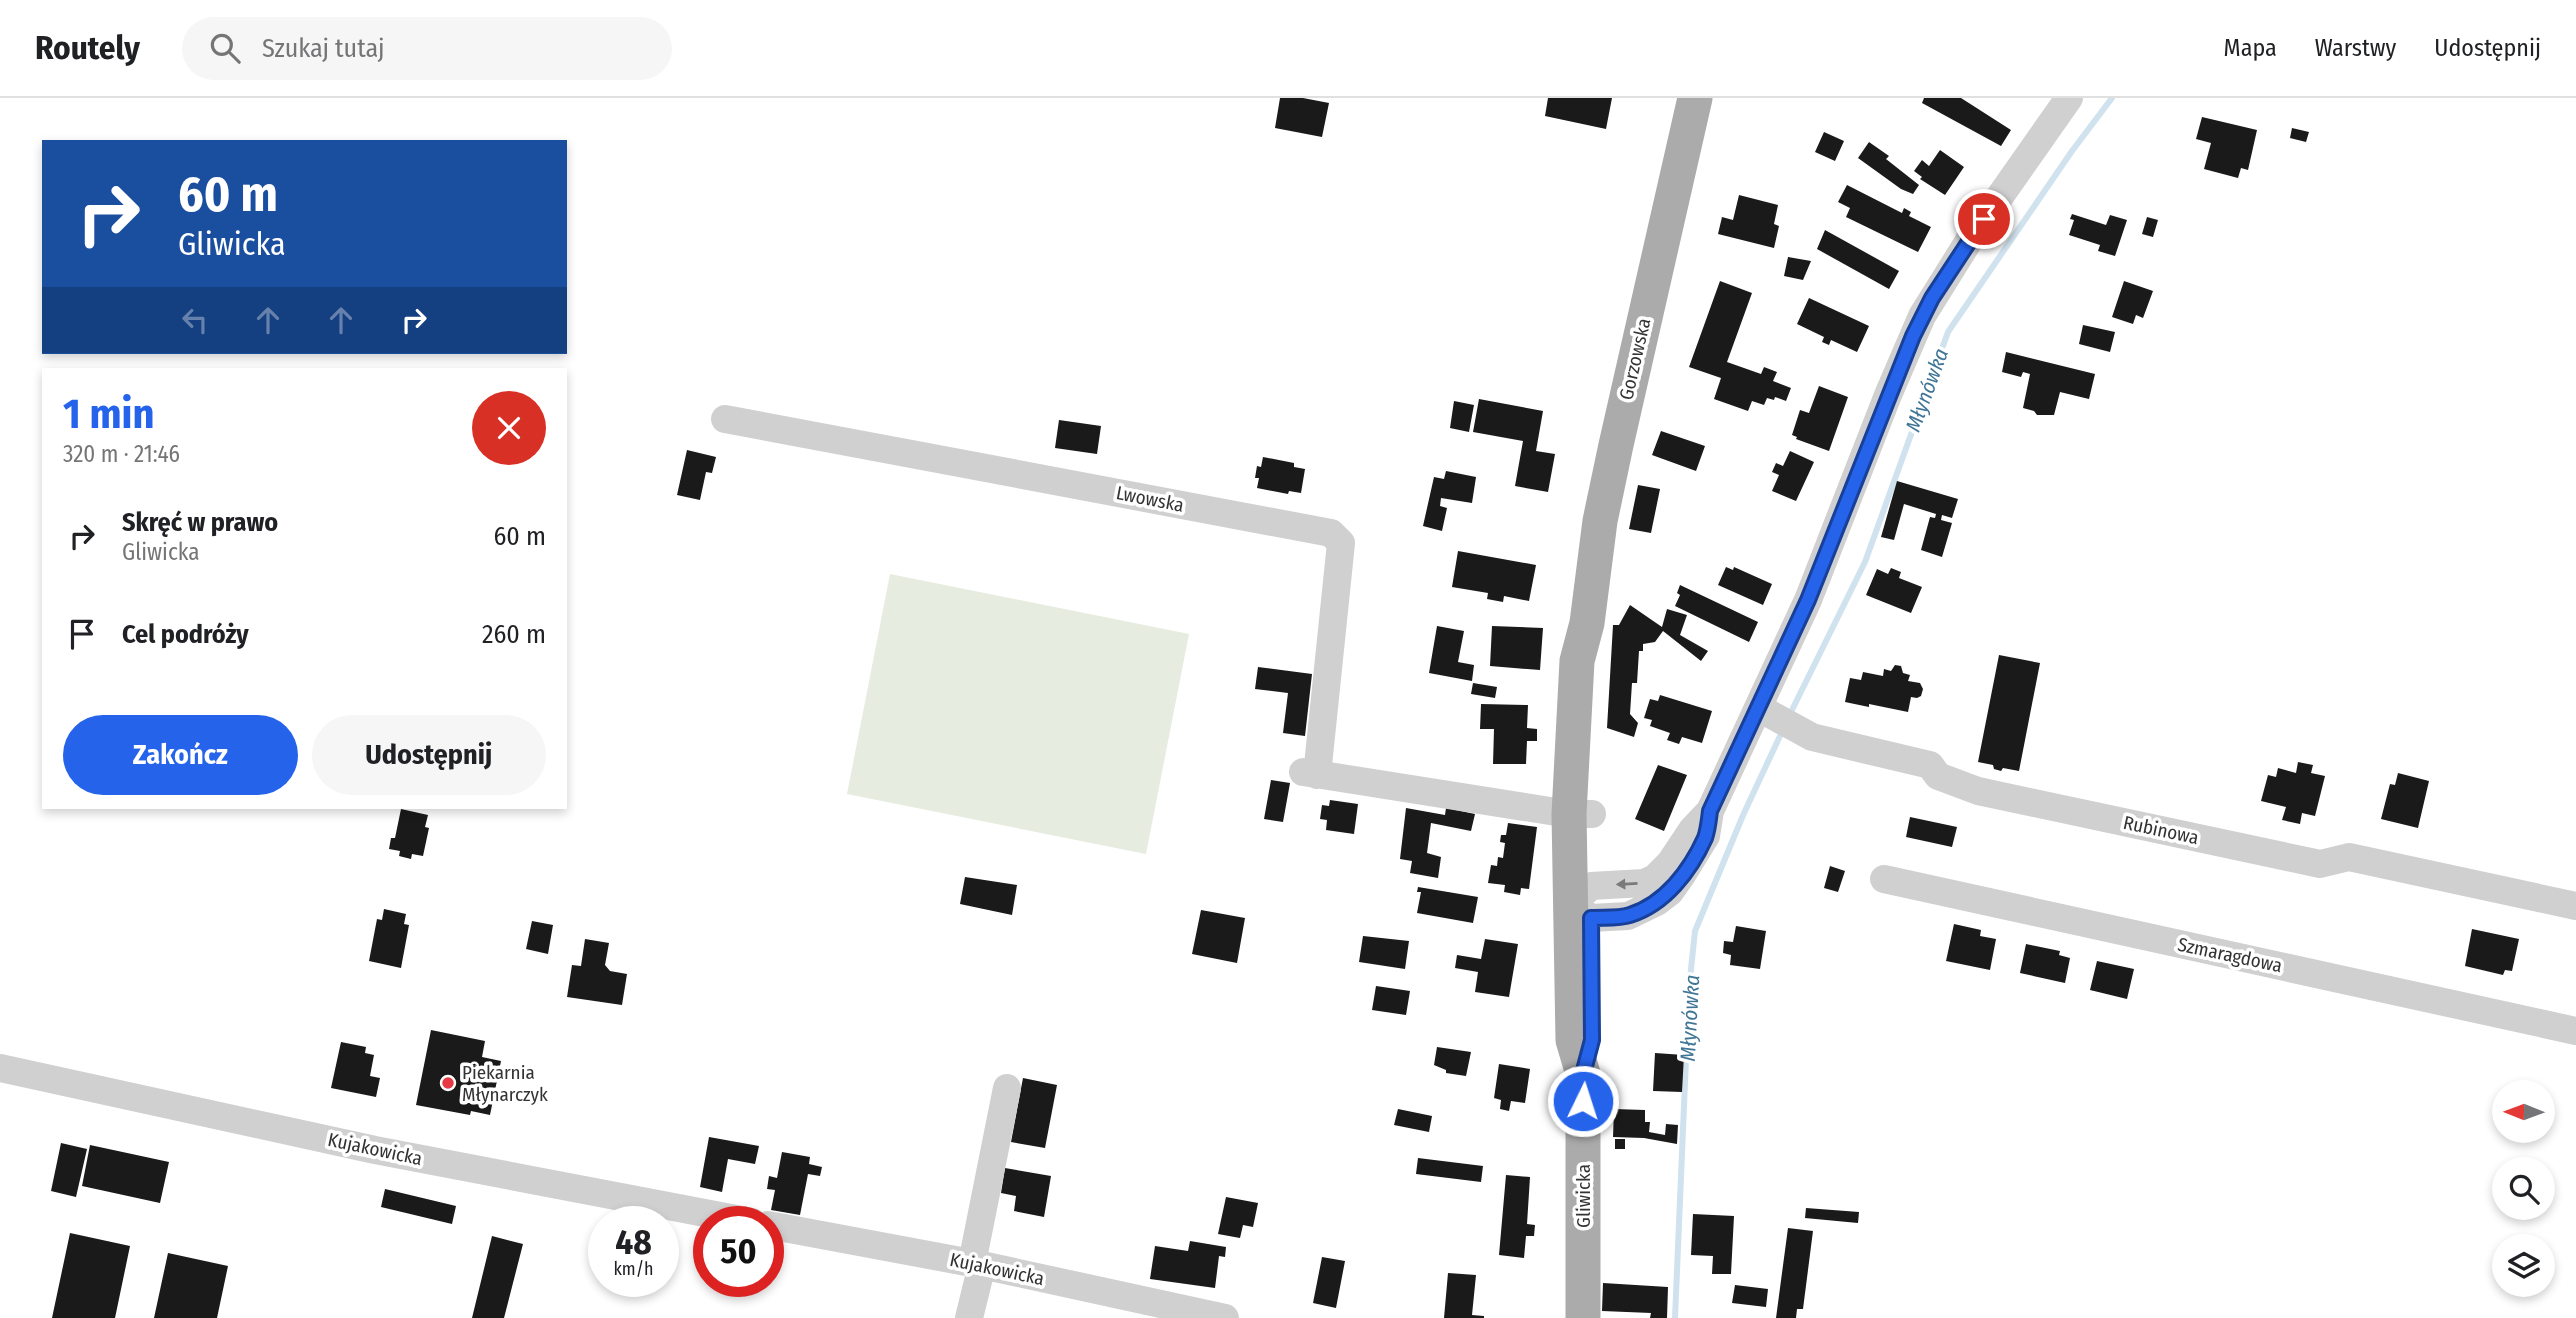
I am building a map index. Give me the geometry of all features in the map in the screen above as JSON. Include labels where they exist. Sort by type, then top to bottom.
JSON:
[{"type":"main road","name":"Gorzowska","points":[[1584,902],[1577,662],[1587,623],[1601,521],[1616,445],[1695,98]]},
{"type":"main road","name":"Gliwicka","points":[[1583,1318],[1583,1074],[1592,1040],[1584,902]]},
{"type":"street","points":[[1584,902],[1628,916],[1657,902],[1670,892],[1706,836],[1710,811],[1808,600],[1922,316],[1970,239],[2069,98]]},
{"type":"street","name":"Lwowska","points":[[725,419],[1331,533],[1341,543],[1310,774],[1581,814]]},
{"type":"street","name":"Rubinowa","points":[[1759,708],[1812,737],[1930,765],[1938,776],[1978,791],[2320,864],[2349,858],[2576,906]]},
{"type":"street","name":"Szmaragdowa","points":[[1884,878],[2576,1031]]},
{"type":"street","name":"Kujakowicka","points":[[0,1068],[376,1150],[693,1211]]},
{"type":"street","points":[[969,1318],[1007,1088]]},
{"type":"street","name":"Kujakowicka","points":[[784,1227],[977,1264],[1224,1318]]},
{"type":"shaded area","points":[[890,574],[1189,634],[1146,854],[847,794]]},
{"type":"building","points":[[1280,98],[1303,98],[1329,103],[1322,137],[1275,128]]},
{"type":"building","points":[[1548,98],[1612,98],[1606,129],[1545,116]]},
{"type":"building","points":[[1924,98],[1961,98],[2011,130],[2001,146],[1922,103]]},
{"type":"building","points":[[2202,117],[2257,130],[2248,170],[2241,168],[2238,178],[2204,169],[2211,143],[2196,139]]},
{"type":"building","points":[[2292,128],[2309,132],[2306,142],[2290,138]]},
{"type":"building","points":[[1824,132],[1844,141],[1835,161],[1815,152]]},
{"type":"building","points":[[1869,142],[1889,156],[1886,159],[1919,185],[1913,194],[1901,189],[1858,158]]},
{"type":"building","points":[[1940,150],[1964,167],[1945,195],[1920,179],[1922,177],[1914,171],[1922,160],[1929,166]]},
{"type":"building","points":[[1847,185],[1902,213],[1904,208],[1911,212],[1909,216],[1931,227],[1918,252],[1846,217],[1850,208],[1838,202]]},
{"type":"building","points":[[1739,195],[1778,205],[1774,224],[1779,226],[1774,248],[1718,234],[1722,217],[1733,220]]},
{"type":"building","points":[[2072,214],[2106,225],[2110,215],[2127,220],[2115,256],[2098,251],[2100,245],[2069,235],[2074,220],[2070,219]]},
{"type":"building","points":[[2147,217],[2158,220],[2153,237],[2142,234]]},
{"type":"building","points":[[1825,230],[1899,271],[1889,289],[1817,249]]},
{"type":"building","points":[[1788,257],[1811,261],[1803,280],[1784,276]]},
{"type":"building","points":[[1720,281],[1752,293],[1727,362],[1761,374],[1764,367],[1777,372],[1773,381],[1791,388],[1786,401],[1775,397],[1774,400],[1767,398],[1764,405],[1752,401],[1748,411],[1714,399],[1721,378],[1689,367]]},
{"type":"building","points":[[2124,281],[2153,291],[2143,318],[2136,315],[2133,324],[2112,317]]},
{"type":"building","points":[[1809,298],[1869,326],[1857,352],[1831,340],[1829,345],[1822,342],[1824,337],[1797,324]]},
{"type":"building","points":[[2083,325],[2115,332],[2110,352],[2079,344]]},
{"type":"building","points":[[2006,352],[2095,374],[2089,399],[2060,392],[2054,415],[2037,415],[2034,411],[2023,408],[2030,374],[2023,372],[2021,377],[2002,372]]},
{"type":"building","points":[[1819,386],[1848,397],[1829,451],[1792,435],[1800,410],[1809,413]]},
{"type":"building","points":[[1479,399],[1543,411],[1536,451],[1555,454],[1548,492],[1515,486],[1523,441],[1473,432]]},
{"type":"building","points":[[1454,401],[1474,405],[1469,432],[1450,428]]},
{"type":"building","points":[[1059,420],[1101,426],[1097,454],[1055,448]]},
{"type":"building","points":[[1661,431],[1705,446],[1696,471],[1652,455]]},
{"type":"building","points":[[687,450],[716,457],[712,473],[706,472],[700,500],[677,495]]},
{"type":"building","points":[[1790,451],[1814,462],[1796,501],[1772,491],[1779,475],[1772,472],[1776,463],[1783,466]]},
{"type":"building","points":[[1263,457],[1294,463],[1294,467],[1305,469],[1301,493],[1289,491],[1288,494],[1257,488],[1257,466],[1261,467]]},
{"type":"building","points":[[1446,471],[1476,477],[1472,503],[1441,498],[1440,506],[1447,508],[1442,531],[1423,526],[1434,477],[1444,479]]},
{"type":"building","points":[[1897,481],[1958,499],[1952,518],[1942,515],[1941,520],[1952,523],[1942,557],[1921,550],[1930,517],[1935,518],[1936,514],[1904,504],[1894,540],[1881,537]]},
{"type":"building","points":[[1638,485],[1660,489],[1651,533],[1629,529]]},
{"type":"building","points":[[1458,551],[1536,565],[1529,601],[1504,596],[1503,602],[1487,599],[1488,593],[1452,587]]},
{"type":"building","points":[[1726,567],[1733,570],[1734,567],[1772,584],[1763,605],[1718,585]]},
{"type":"building","points":[[1891,568],[1901,572],[1899,578],[1922,587],[1911,613],[1866,595],[1877,569],[1888,574]]},
{"type":"building","points":[[1680,585],[1758,622],[1749,642],[1675,606],[1680,595],[1677,593]]},
{"type":"building","points":[[1630,605],[1662,627],[1667,609],[1687,615],[1680,635],[1708,651],[1701,661],[1663,631],[1655,642],[1643,644],[1643,651],[1639,651],[1637,683],[1632,683],[1630,714],[1638,723],[1634,737],[1607,728],[1613,625],[1619,625]]},
{"type":"building","points":[[1437,626],[1464,631],[1458,662],[1474,665],[1472,681],[1429,673]]},
{"type":"building","points":[[1492,626],[1543,628],[1540,670],[1490,666]]},
{"type":"building","points":[[1999,655],[2040,663],[2019,771],[2003,768],[2001,771],[1994,769],[1993,765],[1978,762]]},
{"type":"building","points":[[1895,665],[1901,666],[1903,673],[1910,675],[1908,681],[1920,683],[1923,689],[1921,696],[1911,697],[1908,712],[1845,702],[1850,678],[1861,680],[1863,672],[1883,676],[1884,669],[1891,671]]},
{"type":"building","points":[[1258,667],[1312,674],[1305,736],[1283,733],[1288,693],[1255,689]]},
{"type":"building","points":[[1473,683],[1497,687],[1495,698],[1471,694]]},
{"type":"building","points":[[1660,695],[1712,711],[1702,743],[1682,737],[1679,744],[1667,740],[1670,733],[1650,726],[1652,720],[1644,718],[1650,699],[1658,701]]},
{"type":"building","points":[[1481,704],[1528,705],[1527,728],[1537,729],[1537,741],[1527,741],[1526,764],[1493,764],[1494,729],[1480,729]]},
{"type":"building","points":[[2298,762],[2313,765],[2311,773],[2325,776],[2315,816],[2302,813],[2300,824],[2282,820],[2286,807],[2261,801],[2268,775],[2276,777],[2278,768],[2296,773]]},
{"type":"building","points":[[1658,765],[1687,775],[1664,831],[1635,819]]},
{"type":"building","points":[[2398,773],[2429,781],[2418,828],[2381,819],[2390,784],[2395,785]]},
{"type":"building","points":[[1271,780],[1290,783],[1283,822],[1264,819]]},
{"type":"building","points":[[1330,800],[1358,804],[1354,834],[1326,830],[1327,820],[1320,819],[1322,805],[1329,806]]},
{"type":"building","points":[[1406,808],[1445,815],[1446,808],[1475,814],[1471,831],[1431,823],[1427,853],[1441,857],[1438,878],[1410,873],[1412,861],[1400,859]]},
{"type":"building","points":[[401,809],[428,815],[425,827],[429,828],[423,856],[412,854],[411,859],[399,856],[400,851],[389,849],[391,838],[395,838]]},
{"type":"building","points":[[1910,817],[1957,827],[1952,847],[1906,837]]},
{"type":"building","points":[[1508,823],[1537,827],[1529,889],[1521,888],[1520,895],[1504,892],[1505,885],[1488,883],[1491,865],[1497,866],[1498,857],[1503,858],[1505,843],[1500,842],[1501,835],[1506,835]]},
{"type":"building","points":[[1830,866],[1845,871],[1838,892],[1824,888]]},
{"type":"building","points":[[965,877],[1017,885],[1012,915],[960,904]]},
{"type":"building","points":[[1418,887],[1478,897],[1473,923],[1417,913],[1421,892],[1417,892]]},
{"type":"building","points":[[384,909],[406,914],[404,924],[409,925],[401,968],[369,961],[377,919],[382,920]]},
{"type":"building","points":[[1201,910],[1245,918],[1237,963],[1192,954]]},
{"type":"building","points":[[532,921],[553,925],[548,954],[526,949]]},
{"type":"building","points":[[1954,924],[1981,930],[1980,936],[1996,939],[1990,970],[1946,961]]},
{"type":"building","points":[[1736,926],[1766,931],[1760,969],[1730,965],[1731,955],[1723,953],[1724,941],[1733,942]]},
{"type":"building","points":[[2472,929],[2519,939],[2512,971],[2505,970],[2503,975],[2465,966]]},
{"type":"building","points":[[1363,936],[1409,941],[1405,969],[1359,962]]},
{"type":"building","points":[[585,939],[609,943],[605,965],[610,971],[627,974],[622,1005],[567,997],[572,965],[581,966]]},
{"type":"building","points":[[1485,939],[1518,944],[1509,997],[1475,992],[1478,972],[1455,968],[1457,955],[1481,959]]},
{"type":"building","points":[[2026,944],[2060,951],[2059,955],[2070,958],[2065,983],[2020,973]]},
{"type":"building","points":[[2097,961],[2134,969],[2127,999],[2090,990]]},
{"type":"building","points":[[1376,986],[1410,991],[1406,1015],[1372,1010]]},
{"type":"building","name":"Piekarnia Młynarczyk","points":[[431,1030],[485,1041],[482,1057],[501,1061],[490,1115],[471,1111],[470,1115],[416,1105]]},
{"type":"building","points":[[341,1042],[366,1047],[365,1053],[374,1055],[370,1076],[380,1078],[376,1097],[331,1088]]},
{"type":"building","points":[[1437,1047],[1471,1052],[1466,1076],[1446,1073],[1446,1070],[1434,1065]]},
{"type":"building","points":[[1655,1053],[1684,1055],[1682,1092],[1653,1091]]},
{"type":"building","points":[[1499,1064],[1530,1069],[1525,1103],[1511,1101],[1509,1111],[1500,1109],[1501,1100],[1494,1098]]},
{"type":"building","points":[[1023,1078],[1057,1085],[1045,1148],[1011,1142]]},
{"type":"building","points":[[1398,1109],[1432,1116],[1429,1132],[1394,1125]]},
{"type":"building","points":[[1614,1109],[1645,1110],[1645,1122],[1650,1122],[1649,1132],[1665,1135],[1666,1124],[1678,1125],[1677,1144],[1644,1138],[1613,1137]]},
{"type":"building","points":[[709,1137],[759,1146],[755,1164],[728,1159],[722,1192],[700,1187]]},
{"type":"building","points":[[1615,1139],[1625,1139],[1625,1149],[1615,1149]]},
{"type":"building","points":[[61,1143],[87,1149],[76,1197],[51,1191]]},
{"type":"building","points":[[90,1145],[169,1162],[160,1203],[82,1186]]},
{"type":"building","points":[[782,1152],[810,1157],[809,1164],[822,1167],[820,1176],[808,1174],[800,1215],[784,1212],[784,1206],[772,1206],[775,1190],[767,1189],[769,1176],[777,1178]]},
{"type":"building","points":[[1418,1158],[1483,1166],[1481,1182],[1416,1174]]},
{"type":"building","points":[[1005,1168],[1051,1176],[1044,1217],[1014,1211],[1016,1196],[1001,1193]]},
{"type":"building","points":[[1506,1175],[1530,1177],[1527,1224],[1535,1225],[1534,1236],[1526,1236],[1524,1258],[1499,1255]]},
{"type":"building","points":[[385,1189],[456,1206],[452,1224],[381,1207]]},
{"type":"building","points":[[1226,1197],[1258,1203],[1253,1227],[1243,1225],[1240,1238],[1218,1234]]},
{"type":"building","points":[[1806,1208],[1859,1212],[1858,1223],[1805,1218]]},
{"type":"building","points":[[1693,1214],[1734,1216],[1731,1274],[1712,1274],[1713,1256],[1691,1255]]},
{"type":"building","points":[[1788,1228],[1813,1231],[1803,1309],[1797,1309],[1796,1318],[1776,1318]]},
{"type":"building","points":[[70,1233],[130,1246],[115,1318],[52,1318]]},
{"type":"building","points":[[492,1236],[523,1244],[504,1318],[472,1318]]},
{"type":"building","points":[[1190,1241],[1226,1247],[1225,1257],[1219,1256],[1215,1288],[1150,1279],[1155,1246],[1188,1251]]},
{"type":"building","points":[[168,1253],[228,1266],[217,1318],[154,1318]]},
{"type":"building","points":[[1322,1257],[1345,1261],[1336,1308],[1313,1303]]},
{"type":"building","points":[[1448,1273],[1476,1275],[1472,1315],[1484,1318],[1444,1318]]},
{"type":"building","points":[[1603,1283],[1668,1287],[1667,1318],[1650,1318],[1651,1313],[1602,1311]]},
{"type":"building","points":[[1735,1285],[1768,1289],[1766,1307],[1732,1303]]},
{"type":"waterway","name":"Młynówka","points":[[1792,710],[1865,562],[1948,332],[2072,151],[2112,98]]},
{"type":"waterway","name":"Młynówka","points":[[1675,1318],[1689,988],[1695,931],[1744,813],[1780,736]]},
{"type":"place","name":"Piekarnia Młynarczyk","points":[[448,1083]]},
{"type":"route","points":[[1583,1101],[1583,1074],[1592,1040],[1591,918],[1628,916],[1657,902],[1670,892],[1706,836],[1710,811],[1808,600],[1913,336],[1932,298],[1984,219]]}]
